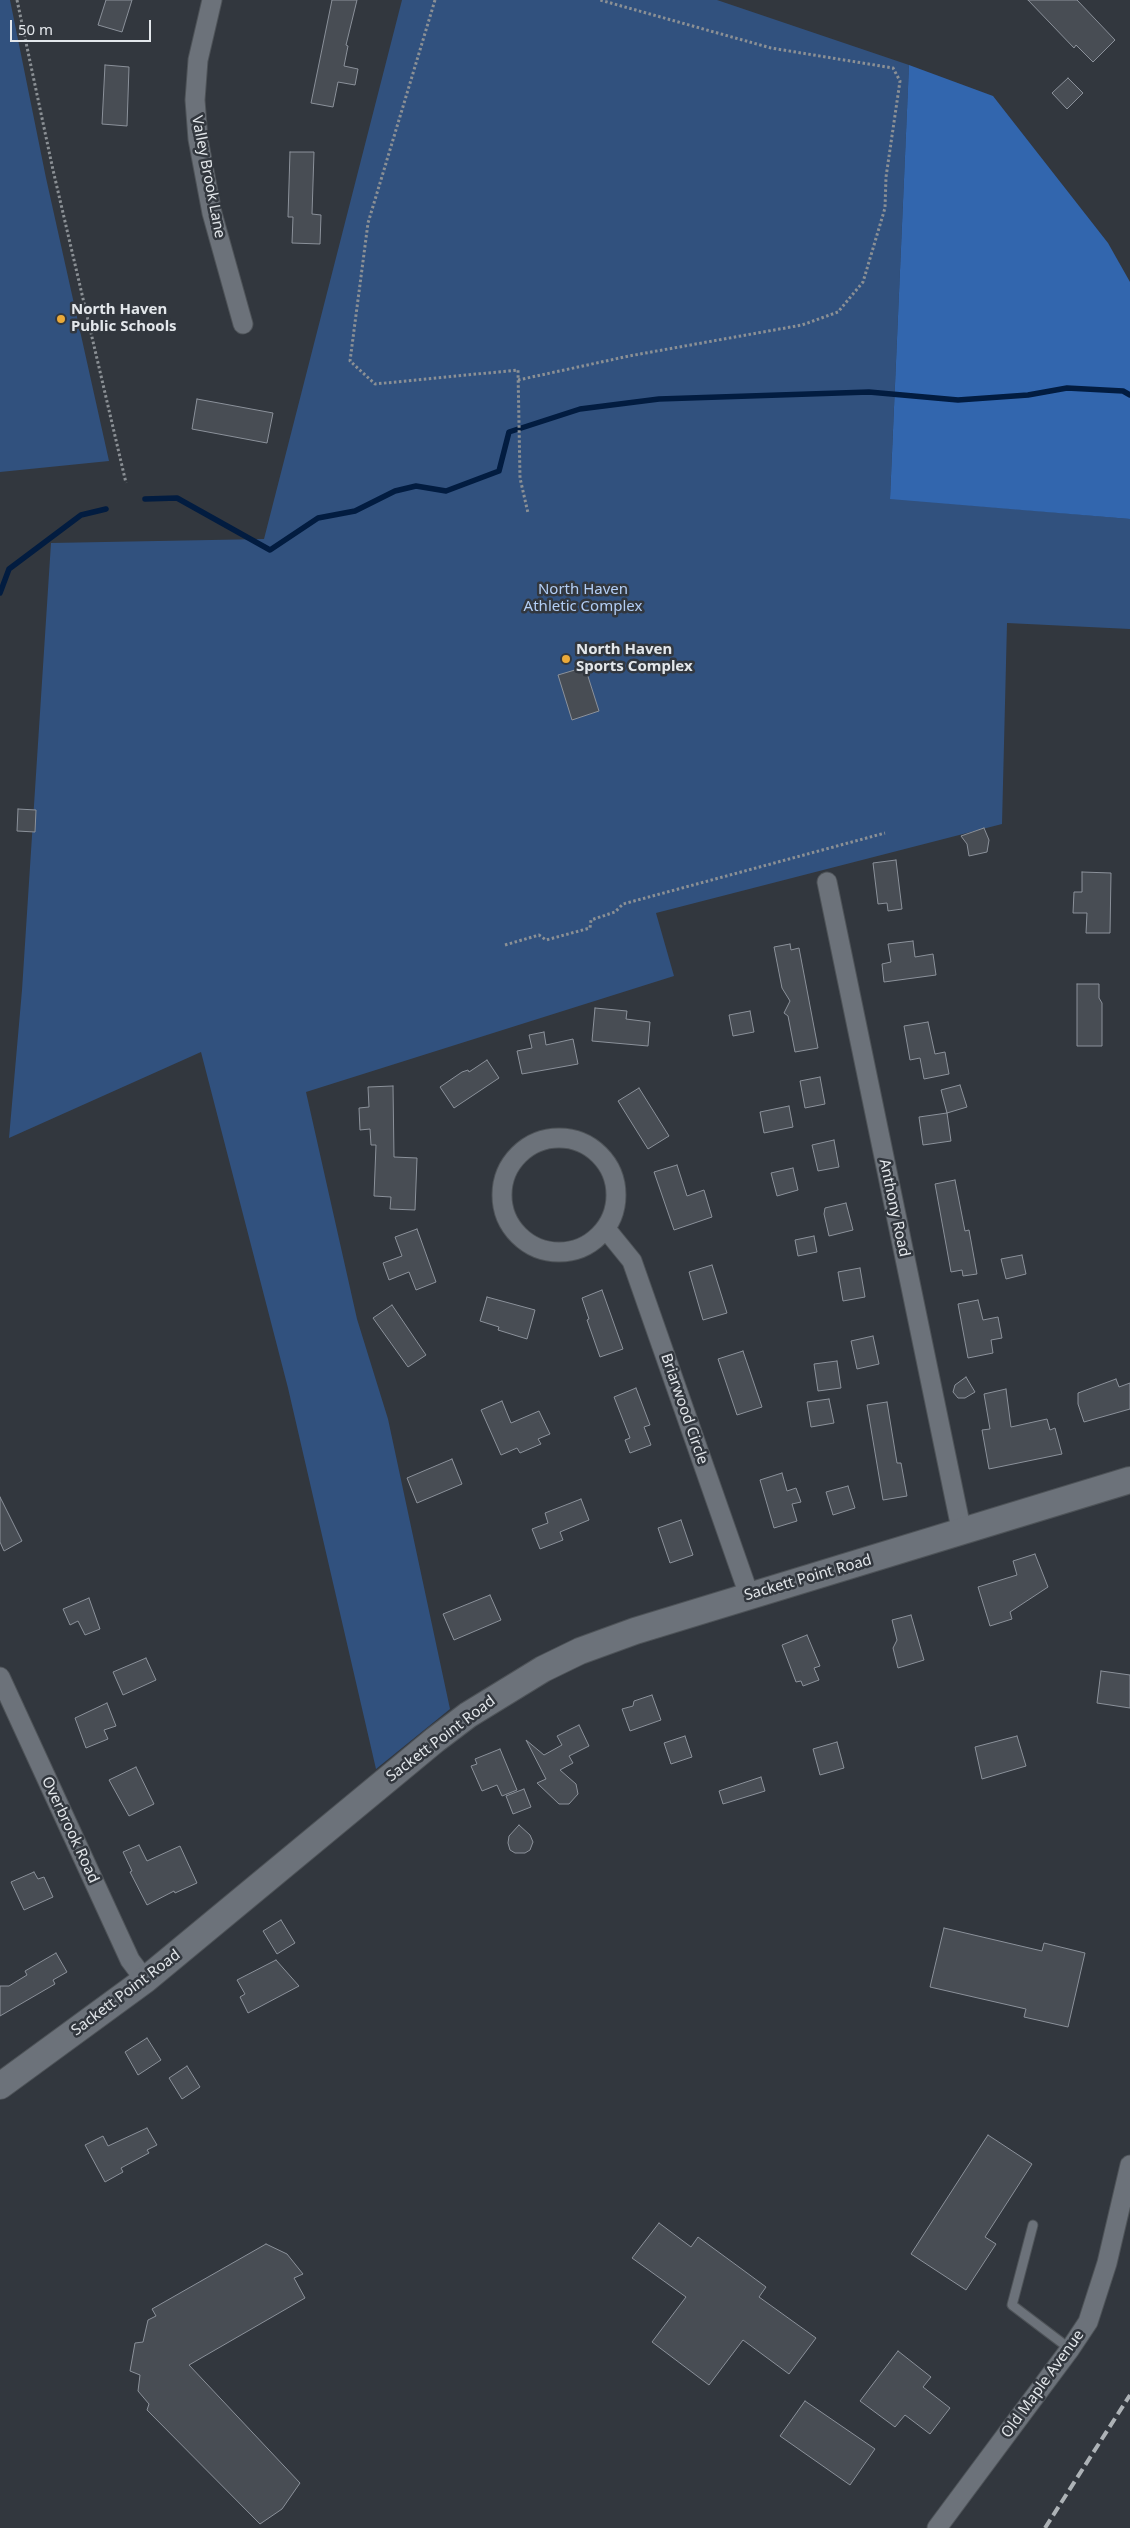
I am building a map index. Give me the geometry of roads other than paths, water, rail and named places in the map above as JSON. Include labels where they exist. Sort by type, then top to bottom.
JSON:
[{"type":"street","name":"Valley Brook Lane","points":[[212,0],[198,60],[195,100],[198,139],[212,213],[243,324]]},
{"type":"street","name":"Anthony Road","points":[[827,882],[962,1533]]},
{"type":"street","points":[[556,1138],[574,1140],[591,1147],[604,1159],[613,1175],[616,1193],[614,1211],[606,1229],[593,1241],[575,1250],[556,1252],[537,1248],[520,1237],[508,1221],[502,1202],[503,1183],[511,1164],[522,1151],[538,1142],[556,1138]]},
{"type":"street","name":"Briarwood Circle","points":[[606,1229],[632,1262],[750,1595]]},
{"type":"street","name":"Sackett Point Road","points":[[0,2086],[145,1980],[388,1778],[468,1715],[543,1669],[580,1651],[635,1631],[962,1533],[1130,1480]]},
{"type":"street","name":"Overbrook Road","points":[[0,1677],[130,1960],[145,1980]]},
{"type":"street","name":"Old Maple Avenue","points":[[937,2528],[1088,2322],[1098,2296],[1130,2165]]},
{"type":"lane","points":[[1033,2225],[1012,2305],[1070,2349]]},
{"type":"waterway","points":[[145,499],[177,498],[270,550],[318,518],[355,511],[395,491],[416,486],[446,491],[499,471],[509,432],[580,409],[659,399],[869,392],[958,400],[1028,395],[1067,388],[1123,391],[1130,395]]},
{"type":"waterway","points":[[0,593],[9,569],[81,515],[106,509]]},
{"type":"railway","points":[[1045,2528],[1130,2395]]},
{"type":"place","name":"North Haven Public Schools","points":[[61,319]]},
{"type":"place","name":"North Haven Sports Complex","points":[[566,659]]},
{"type":"park label","name":"North Haven Athletic Complex","points":[[583,598]]}]
